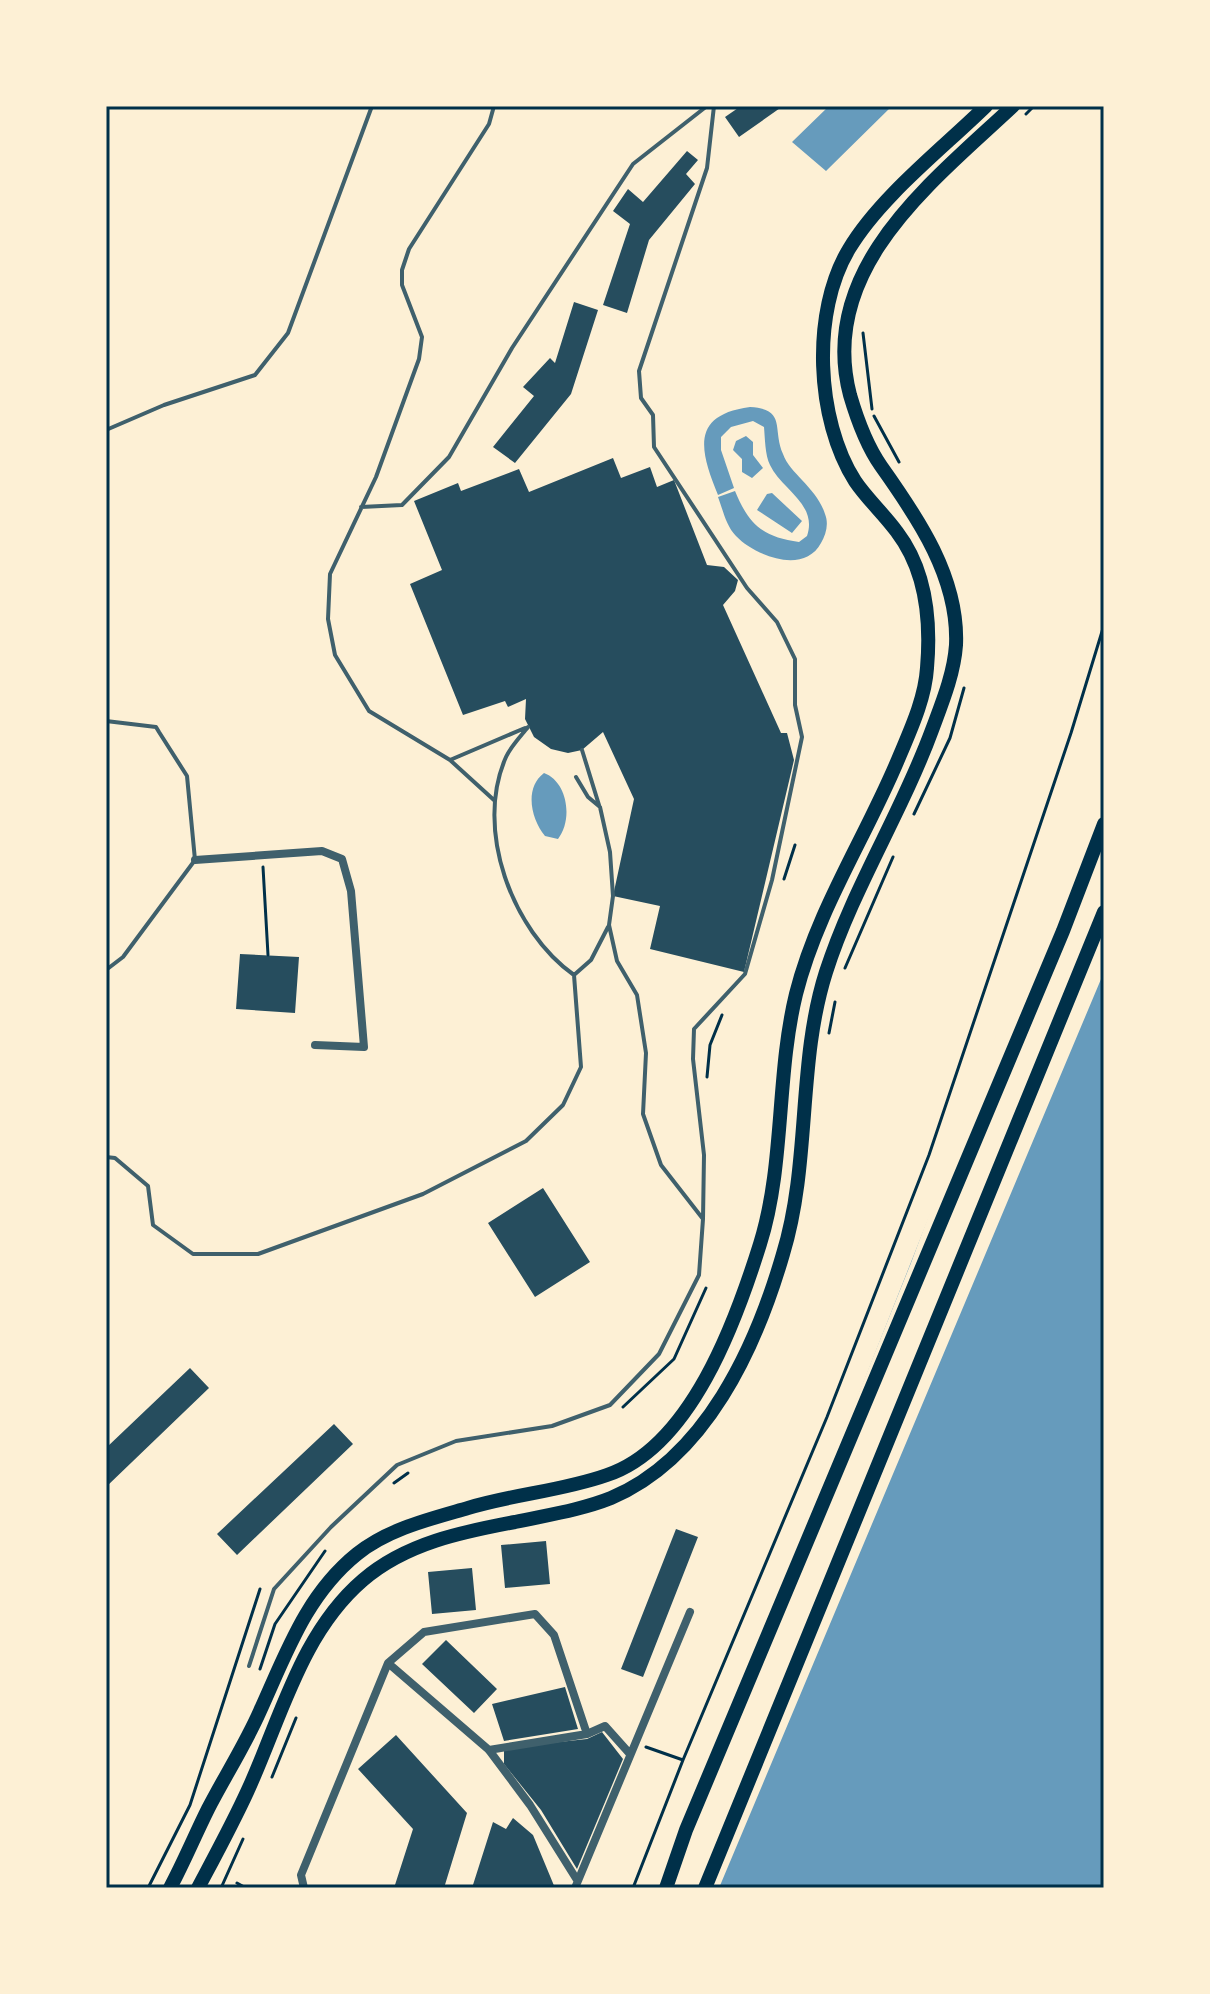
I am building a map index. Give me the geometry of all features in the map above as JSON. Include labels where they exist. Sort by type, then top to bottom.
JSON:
[{"type":"main road","points":[[170,1888],[258,1715],[296,1627],[335,1573],[361,1550],[409,1526],[508,1496],[569,1486],[614,1473],[654,1445],[695,1399],[729,1332],[762,1237],[773,1179],[783,1067],[796,994],[816,931],[912,726],[927,675],[928,620],[918,570],[901,537],[854,480],[829,425],[822,359],[831,300],[847,251],[876,213],[986,106]]},
{"type":"main road","points":[[198,1888],[246,1795],[322,1624],[360,1582],[386,1562],[447,1535],[557,1513],[614,1497],[675,1457],[716,1410],[744,1354],[784,1253],[800,1171],[813,1024],[827,969],[925,750],[947,689],[956,645],[952,604],[934,547],[875,457],[854,408],[844,372],[854,289],[896,220],[1018,111]]},
{"type":"main road","points":[[666,1888],[686,1830],[1051,960],[1104,824]]},
{"type":"main road","points":[[705,1888],[1104,912]]},
{"type":"street","points":[[195,860],[322,851],[342,859],[351,891],[364,1047],[315,1045]]},
{"type":"street","points":[[576,1884],[690,1612]]},
{"type":"street","points":[[304,1888],[301,1875],[388,1663],[424,1632],[535,1614],[554,1635],[587,1734]]},
{"type":"street","points":[[388,1663],[489,1750],[530,1805],[576,1884]]},
{"type":"street","points":[[489,1750],[587,1734],[605,1726],[630,1754]]},
{"type":"lane","points":[[106,430],[164,405],[255,375],[288,333],[372,106]]},
{"type":"lane","points":[[494,106],[489,124],[409,249],[402,270],[402,285],[422,337],[419,359],[361,507],[330,574],[328,619],[335,655],[369,711],[450,760],[495,801]]},
{"type":"lane","points":[[361,507],[402,505],[449,457],[512,348],[633,164],[707,106]]},
{"type":"lane","points":[[249,1666],[274,1589],[331,1527],[397,1465],[456,1441],[552,1426],[610,1405],[659,1354],[699,1275],[704,1155],[693,1059],[694,1029],[745,974],[781,842],[802,737],[795,705],[795,659],[788,642],[777,622],[747,588],[654,447],[653,415],[638,387],[639,371],[707,168],[714,106]]},
{"type":"lane","points":[[106,721],[156,727],[187,776],[195,860],[123,957],[106,970]]},
{"type":"lane","points":[[450,760],[528,727],[508,753],[495,801],[498,850],[525,922],[554,961],[574,975]]},
{"type":"lane","points":[[574,975],[591,960],[609,925],[613,896],[610,852],[582,750]]},
{"type":"lane","points":[[576,777],[588,797],[600,807]]},
{"type":"lane","points":[[609,925],[617,961],[637,995],[646,1053],[643,1114],[661,1165],[703,1219]]},
{"type":"lane","points":[[106,1157],[115,1158],[148,1186],[153,1225],[193,1254],[258,1254],[423,1194],[526,1141],[563,1105],[581,1067],[574,975]]},
{"type":"path","points":[[1018,111],[1034,106]]},
{"type":"path","points":[[863,325],[864,362],[872,411],[902,468]]},
{"type":"path","points":[[633,1888],[683,1760],[827,1417],[924,1168],[1071,733],[1104,625]]},
{"type":"path","points":[[909,823],[950,738],[966,678]]},
{"type":"path","points":[[783,881],[795,845]]},
{"type":"path","points":[[844,969],[897,848]]},
{"type":"path","points":[[262,856],[268,955]]},
{"type":"path","points":[[828,1039],[836,998]]},
{"type":"path","points":[[707,1079],[710,1045],[726,1006]]},
{"type":"path","points":[[619,1409],[631,1404],[674,1359],[709,1281]]},
{"type":"path","points":[[394,1483],[412,1470]]},
{"type":"path","points":[[260,1669],[275,1624],[327,1547]]},
{"type":"path","points":[[148,1888],[190,1805],[260,1589]]},
{"type":"path","points":[[635,1743],[683,1760]]},
{"type":"path","points":[[237,1883],[246,1888]]},
{"type":"water","points":[[829,106],[892,106],[826,171],[792,142]]},
{"type":"water","points":[[750,407],[774,416],[786,461],[816,496],[825,514],[827,525],[823,540],[813,553],[803,558],[779,559],[755,550],[733,532],[723,512],[718,497],[735,491],[752,521],[767,533],[799,542],[807,536],[809,525],[803,506],[775,474],[766,451],[764,427],[753,421],[731,427],[721,437],[721,450],[734,488],[718,495],[704,450],[709,427],[717,418],[731,411]]},
{"type":"water","points":[[746,436],[753,442],[753,455],[763,468],[752,478],[742,472],[742,459],[733,450],[736,441]]},
{"type":"water","points":[[772,493],[802,521],[792,533],[757,510],[767,494]]},
{"type":"water","points":[[1104,749],[1104,1888],[663,1888],[1066,871]]},
{"type":"water","points":[[544,773],[558,784],[566,802],[566,822],[558,839],[545,836],[533,813],[534,787]]},
{"type":"pier","points":[[1104,745],[1104,972],[719,1888],[659,1888],[911,1263],[1009,1000],[1063,870]]},
{"type":"building","points":[[741,106],[783,106],[739,137],[725,117]]},
{"type":"building","points":[[687,151],[698,160],[686,174],[695,184],[649,240],[627,313],[603,305],[630,224],[613,211],[628,189],[643,202]]},
{"type":"building","points":[[574,302],[598,310],[571,394],[515,463],[493,447],[534,396],[523,387],[550,358],[555,363]]},
{"type":"building","points":[[613,458],[621,478],[650,467],[657,487],[674,480],[707,565],[724,567],[738,580],[735,591],[723,605],[781,733],[787,733],[794,760],[744,972],[650,949],[660,906],[613,896],[634,799],[603,732],[582,750],[568,753],[551,749],[534,737],[525,719],[526,699],[508,707],[505,701],[463,715],[410,584],[442,570],[414,501],[458,483],[461,491],[519,469],[529,492]]},
{"type":"building","points":[[240,954],[299,957],[295,1013],[236,1009]]},
{"type":"building","points":[[543,1188],[590,1262],[535,1297],[488,1223]]},
{"type":"building","points":[[190,1368],[209,1388],[106,1487],[106,1448]]},
{"type":"building","points":[[334,1424],[353,1444],[237,1555],[217,1534]]},
{"type":"building","points":[[676,1529],[698,1537],[643,1677],[621,1669]]},
{"type":"building","points":[[546,1541],[550,1584],[505,1588],[501,1545]]},
{"type":"building","points":[[472,1568],[476,1610],[432,1614],[428,1572]]},
{"type":"building","points":[[446,1640],[497,1689],[474,1713],[422,1664]]},
{"type":"building","points":[[565,1687],[578,1729],[504,1741],[492,1704]]},
{"type":"building","points":[[602,1732],[623,1759],[577,1869],[541,1810],[504,1764],[504,1748],[587,1739]]},
{"type":"building","points":[[396,1735],[467,1813],[444,1888],[394,1888],[413,1829],[358,1769]]},
{"type":"building","points":[[513,1818],[533,1835],[555,1888],[472,1888],[493,1822],[506,1829]]}]
